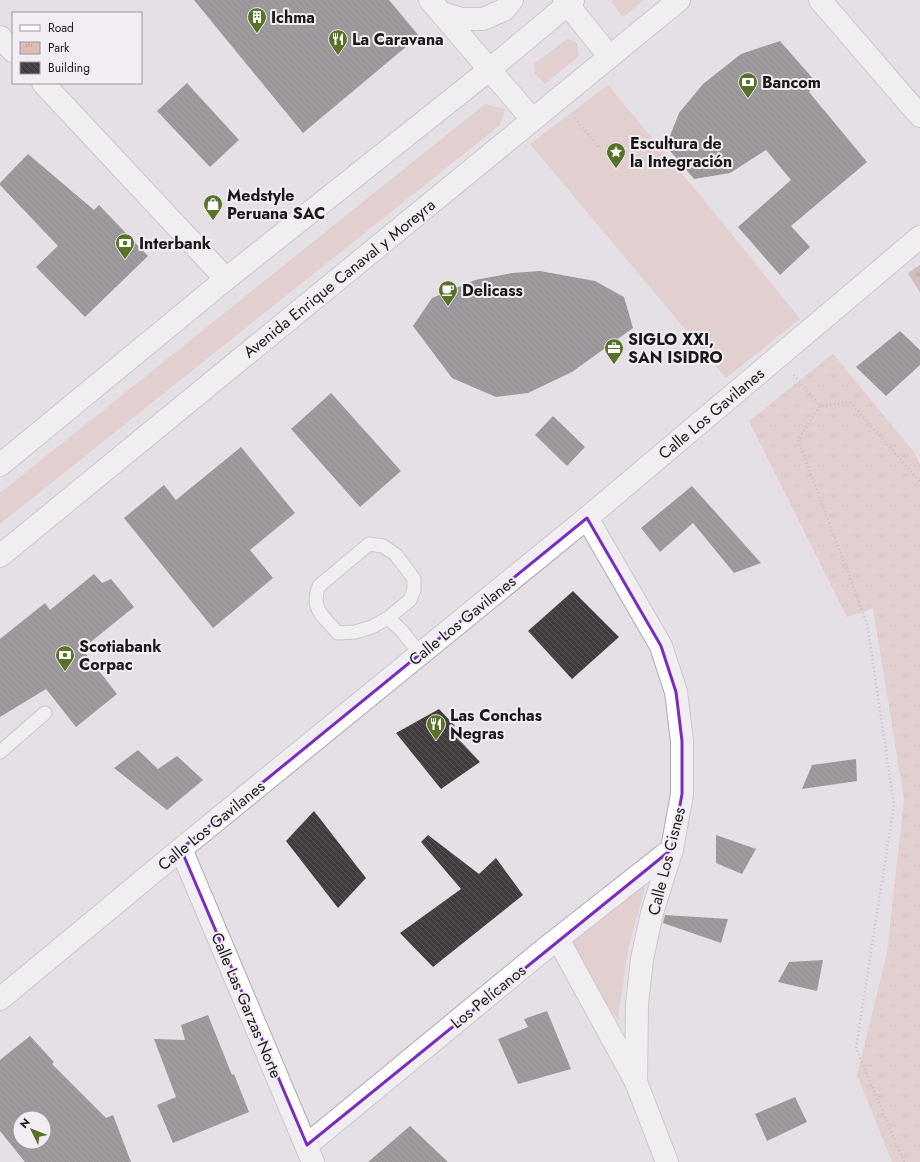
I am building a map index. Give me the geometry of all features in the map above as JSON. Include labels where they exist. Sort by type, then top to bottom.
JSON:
[{"type":"street","points":[[435,6],[462,19],[483,19],[504,10],[512,0]]},
{"type":"street","name":"Avenida Enrique Canaval y Moreyra","points":[[0,556],[678,0]]},
{"type":"street","points":[[820,0],[920,116]]},
{"type":"street","points":[[0,465],[226,279],[489,70],[568,2],[609,56]]},
{"type":"street","points":[[435,6],[532,119]]},
{"type":"street","points":[[0,37],[12,50]]},
{"type":"street","points":[[44,84],[226,279]]},
{"type":"street","name":"Calle Los Gavilanes","points":[[0,999],[181,849],[587,518],[920,236]]},
{"type":"street","name":"Calle Los Cisnes","points":[[587,518],[661,646],[676,692],[682,741],[682,794],[672,849],[652,912],[642,959],[637,1004],[636,1082]]},
{"type":"street","name":"Calle Las Garzas Norte","points":[[181,849],[310,1154]]},
{"type":"street","name":"Los Pelícanos","points":[[310,1154],[558,939],[672,849]]},
{"type":"street","name":"Calle Los Cisnes","points":[[558,939],[636,1082],[667,1162]]},
{"type":"lane","points":[[369,544],[383,546],[396,555],[414,579],[414,590],[410,600],[388,618],[372,628],[355,632],[338,633],[316,610],[315,595],[319,586],[369,544]]},
{"type":"lane","points":[[388,618],[402,631],[420,654]]},
{"type":"lane","points":[[0,752],[45,713]]},
{"type":"path","points":[[558,98],[600,149]]},
{"type":"path","points":[[778,357],[820,406]]},
{"type":"path","points":[[904,1162],[856,1048],[894,805],[867,623],[798,440],[820,406],[850,402],[920,482]]},
{"type":"highlighted area","points":[[587,518],[661,646],[676,692],[682,741],[682,794],[672,849],[307,1145],[181,849]]},
{"type":"green space","points":[[613,0],[644,0],[623,17],[611,2]]},
{"type":"green space","points":[[567,39],[577,42],[579,56],[545,84],[535,74],[534,64]]},
{"type":"green space","points":[[608,85],[704,200],[800,319],[726,378],[530,144]]},
{"type":"green space","points":[[485,104],[505,109],[500,125],[0,524],[0,493]]},
{"type":"green space","points":[[920,265],[920,293],[908,273]]},
{"type":"green space","points":[[833,354],[914,452],[920,464],[920,1162],[892,1162],[857,1075],[887,953],[904,799],[873,608],[847,617],[749,421]]},
{"type":"green space","points":[[647,881],[628,949],[618,1020],[567,943]]},
{"type":"building","name":"La Caravana","points":[[194,0],[389,0],[419,36],[303,133]]},
{"type":"building","points":[[780,41],[815,81],[809,92],[867,162],[791,226],[810,247],[780,275],[738,227],[791,180],[766,150],[730,173],[694,179],[666,146],[679,113],[703,84],[741,54]]},
{"type":"building","points":[[187,83],[239,140],[210,167],[157,111]]},
{"type":"building","points":[[28,154],[94,210],[99,205],[148,256],[85,317],[36,267],[58,246],[0,185],[0,183]]},
{"type":"building","points":[[540,271],[595,281],[624,297],[633,328],[572,372],[528,393],[496,397],[452,378],[413,326],[432,298],[475,280],[512,273]]},
{"type":"building","points":[[900,331],[920,350],[920,365],[886,396],[856,367]]},
{"type":"building","points":[[331,393],[401,471],[360,507],[291,429]]},
{"type":"building","points":[[553,416],[585,447],[567,466],[535,435]]},
{"type":"building","points":[[241,447],[295,513],[250,550],[273,578],[213,628],[124,518],[164,485],[176,500]]},
{"type":"building","points":[[692,486],[761,563],[734,573],[693,523],[660,552],[641,528]]},
{"type":"building","points":[[94,574],[102,583],[111,579],[134,607],[82,649],[117,694],[76,727],[46,689],[0,717],[0,639],[45,603],[50,610]]},
{"type":"building","points":[[573,591],[619,637],[572,679],[528,631]]},
{"type":"building","points":[[439,709],[455,726],[450,730],[480,762],[441,789],[396,733]]},
{"type":"building","points":[[138,750],[158,769],[177,756],[203,780],[167,810],[114,768]]},
{"type":"building","points":[[856,759],[857,781],[802,789],[812,765]]},
{"type":"building","points":[[314,811],[366,878],[338,908],[286,841]]},
{"type":"building","points":[[428,835],[479,874],[496,858],[523,895],[433,967],[400,933],[461,889],[421,842]]},
{"type":"building","points":[[716,835],[756,849],[742,874],[716,863]]},
{"type":"building","points":[[665,915],[728,919],[721,943],[663,923]]},
{"type":"building","points":[[823,960],[817,991],[778,982],[789,962]]},
{"type":"building","points":[[547,1011],[571,1069],[518,1084],[498,1039],[528,1027],[524,1019]]},
{"type":"building","points":[[208,1015],[232,1075],[234,1074],[249,1112],[173,1143],[157,1105],[176,1097],[154,1039],[185,1040],[181,1025]]},
{"type":"building","points":[[30,1036],[54,1062],[52,1064],[106,1118],[113,1115],[131,1162],[25,1162],[15,1150],[52,1150],[52,1110],[12,1110],[12,1146],[0,1131],[0,1060]]},
{"type":"building","points":[[795,1097],[807,1122],[767,1141],[755,1114]]},
{"type":"building","points":[[410,1126],[448,1162],[368,1162]]},
{"type":"place","name":"Ichma","points":[[257,34]]},
{"type":"place","name":"La Caravana","points":[[338,56]]},
{"type":"place","name":"Bancom","points":[[748,99]]},
{"type":"place","name":"Escultura de la Integración","points":[[616,169]]},
{"type":"place","name":"Medstyle Peruana SAC","points":[[213,221]]},
{"type":"place","name":"Interbank","points":[[125,260]]},
{"type":"place","name":"Delicass","points":[[448,307]]},
{"type":"place","name":"SIGLO XXI, SAN ISIDRO","points":[[614,365]]},
{"type":"place","name":"Scotiabank Corpac","points":[[65,672]]},
{"type":"place","name":"Las Conchas Negras","points":[[436,741]]}]
